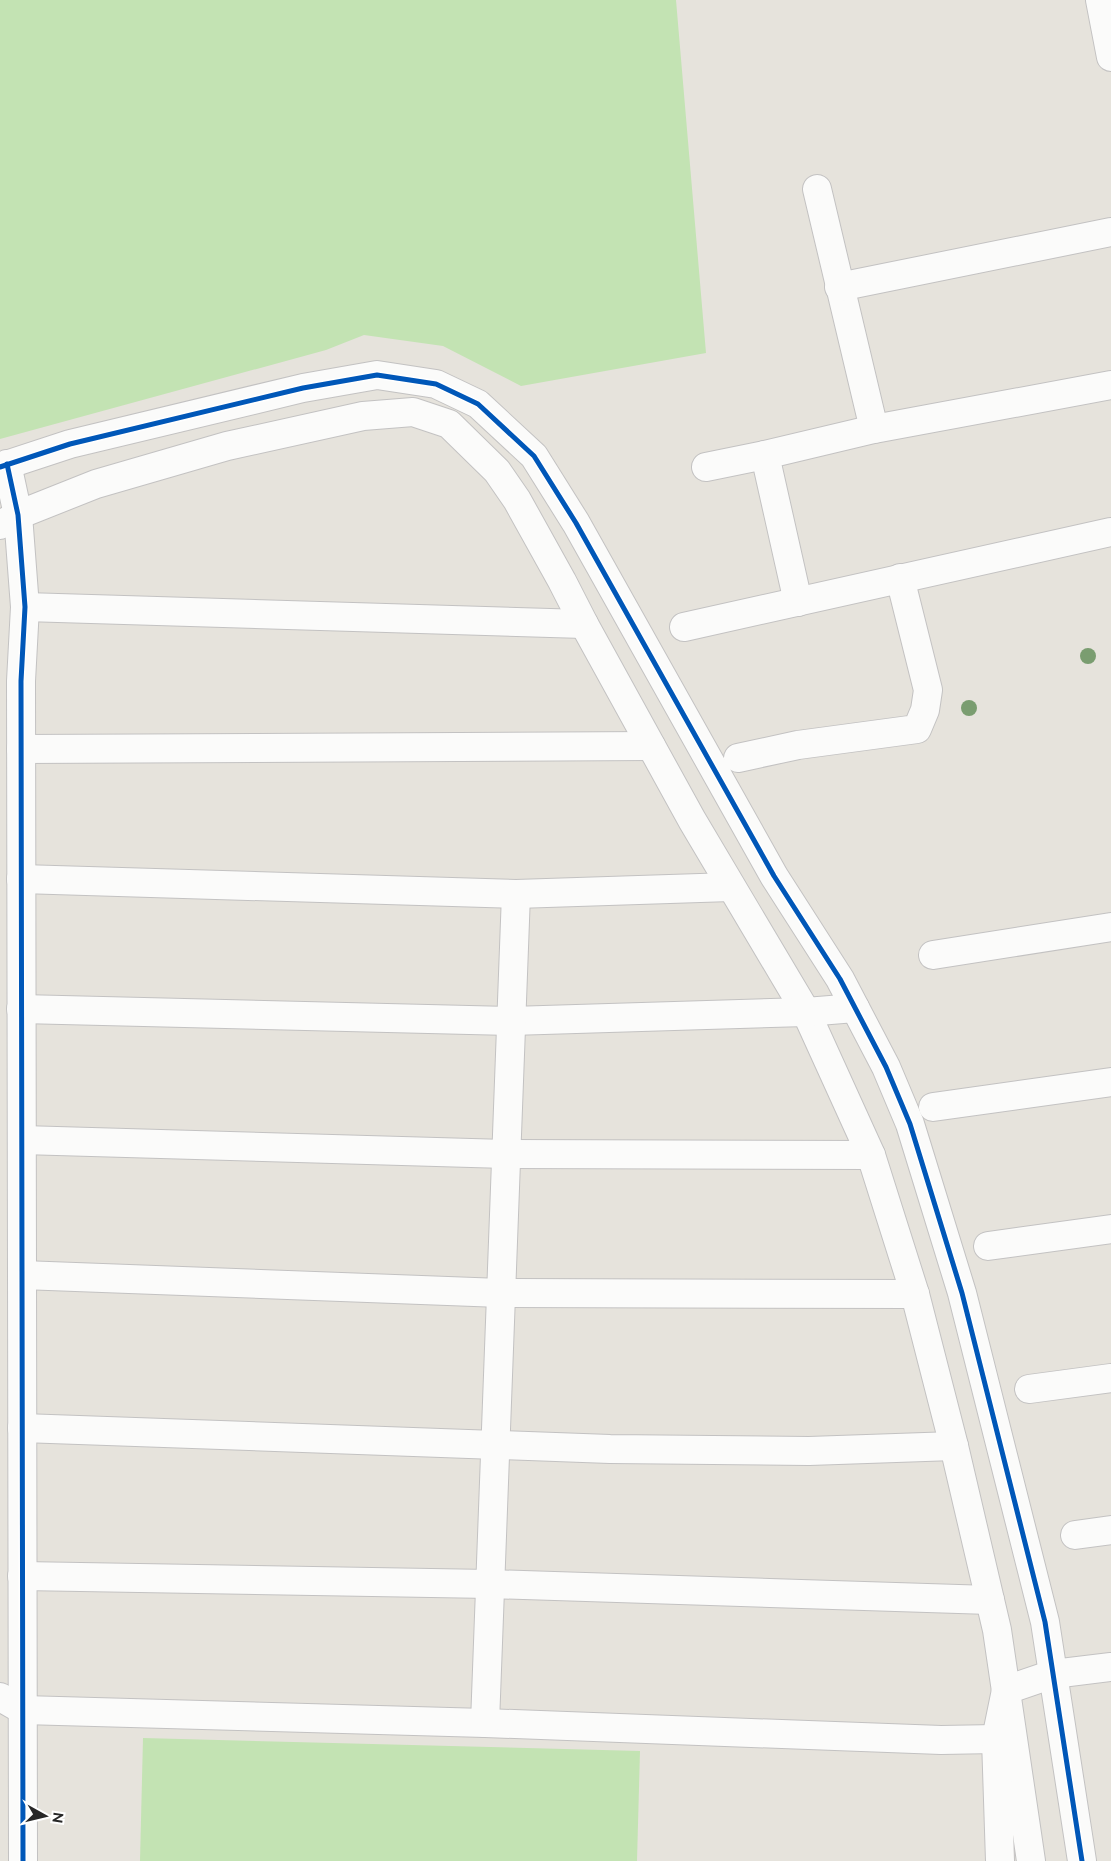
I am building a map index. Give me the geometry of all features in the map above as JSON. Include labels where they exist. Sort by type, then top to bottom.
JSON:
[{"type":"street","points":[[1100,0],[1111,57]]},
{"type":"street","points":[[817,189],[874,429]]},
{"type":"street","points":[[840,287],[1111,232]]},
{"type":"street","points":[[23,1861],[11,1703],[22,1576],[11,1529],[22,1428],[22,1275],[14,1123],[21,1009],[21,681],[25,607],[9,520],[4,465],[70,444],[303,388],[377,375],[436,384],[478,404],[534,456],[576,523],[774,876],[840,979],[886,1067],[910,1124],[962,1293],[1045,1622],[1082,1861]]},
{"type":"street","points":[[706,467],[874,429],[1111,385]]},
{"type":"street","points":[[9,520],[96,484],[227,446],[363,416],[413,412],[449,424],[498,470],[517,500],[651,746],[731,887],[806,1012],[871,1155],[915,1294],[954,1446],[990,1600],[1006,1690],[1031,1861]]},
{"type":"street","points":[[765,455],[798,602]]},
{"type":"street","points":[[684,627],[1111,532]]},
{"type":"street","points":[[738,758],[798,745],[917,729],[925,710],[928,690],[900,578]]},
{"type":"street","points":[[25,607],[584,624]]},
{"type":"street","points":[[21,749],[651,746]]},
{"type":"street","points":[[21,879],[516,894],[731,887]]},
{"type":"street","points":[[485,1723],[516,894]]},
{"type":"street","points":[[933,955],[1111,928]]},
{"type":"street","points":[[21,1009],[511,1021],[806,1012],[854,1008]]},
{"type":"street","points":[[933,1107],[1111,1082]]},
{"type":"street","points":[[14,1123],[506,1154],[871,1155]]},
{"type":"street","points":[[988,1246],[1111,1229]]},
{"type":"street","points":[[22,1275],[501,1293],[915,1294]]},
{"type":"street","points":[[1029,1389],[1111,1378]]},
{"type":"street","points":[[22,1428],[610,1449],[809,1451],[954,1446]]},
{"type":"street","points":[[1075,1536],[1111,1530]]},
{"type":"street","points":[[22,1576],[490,1584],[990,1600]]},
{"type":"street","points":[[1006,1690],[1053,1674],[1111,1667]]},
{"type":"street","points":[[1000,1861],[996,1739],[1006,1690]]},
{"type":"street","points":[[11,1703],[941,1740],[996,1739]]},
{"type":"green space","points":[[0,0],[676,0],[706,353],[521,386],[443,346],[364,335],[326,350],[0,439]]},
{"type":"green space","points":[[143,1738],[640,1751],[637,1861],[140,1861]]},
{"type":"cycle path","points":[[0,467],[70,444],[303,388],[377,375],[436,384],[478,404],[534,456],[576,523],[774,876],[840,979],[886,1067],[910,1124],[962,1293],[1045,1622],[1082,1861]]},
{"type":"cycle path","points":[[7,464],[18,515],[25,607],[21,681],[23,1861]]}]
